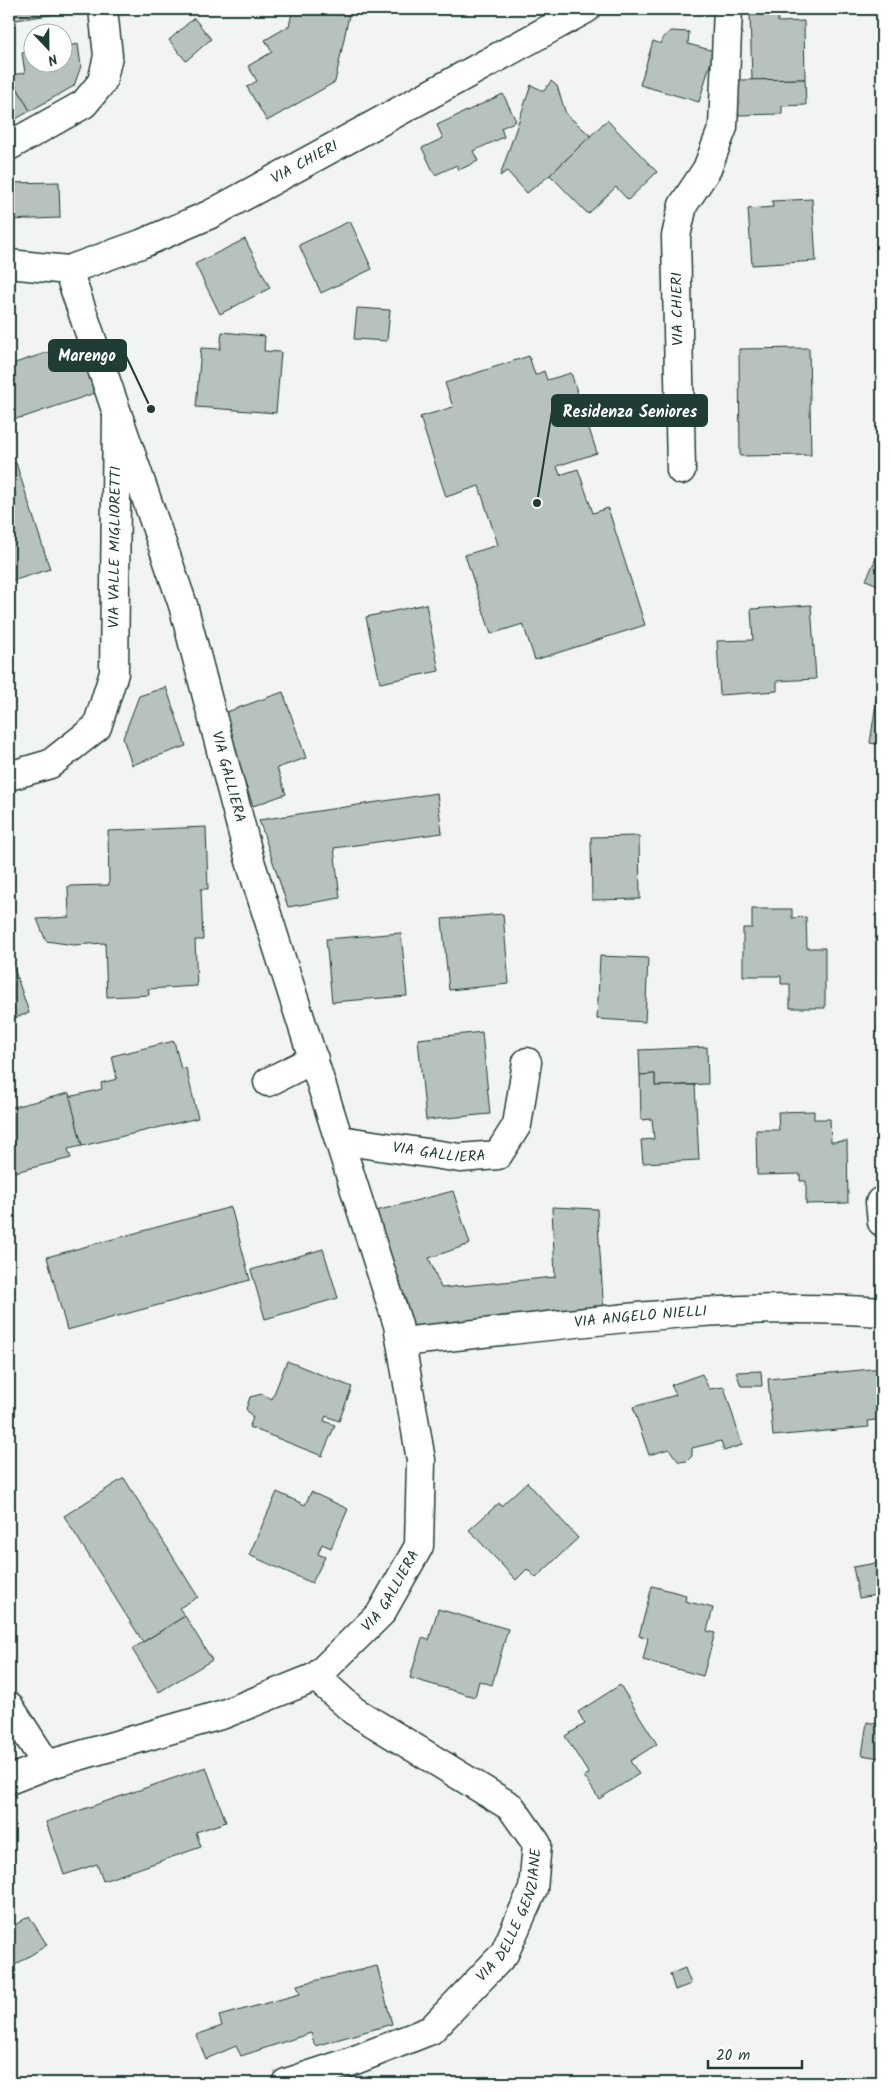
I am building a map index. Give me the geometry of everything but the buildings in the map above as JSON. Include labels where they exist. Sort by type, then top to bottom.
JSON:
[{"type":"street","points":[[9,146],[84,104],[102,82],[108,56],[102,9]]},
{"type":"street","name":"VIA CHIERI","points":[[9,264],[68,270],[141,244],[211,214],[586,9]]},
{"type":"street","name":"VIA CHIERI","points":[[681,470],[676,236],[682,205],[707,169],[723,127],[728,9]]},
{"type":"street","name":"VIA VALLE MIGLIORETTI","points":[[9,776],[50,764],[97,727],[114,673],[117,413],[68,270]]},
{"type":"street","name":"VIA GALLIERA","points":[[9,1780],[47,1765],[224,1714],[316,1677],[381,1613],[418,1546],[421,1460],[398,1325],[250,861],[183,605],[117,413]]},
{"type":"street","points":[[268,1082],[314,1059]]},
{"type":"street","name":"VIA GALLIERA","points":[[340,1140],[460,1158],[498,1155],[517,1125],[527,1062]]},
{"type":"street","name":"VIA ANGELO NIELLI","points":[[401,1342],[701,1311],[842,1309],[882,1312]]},
{"type":"street","name":"VIA DELLE GENZIANE","points":[[286,2083],[350,2062],[431,2030],[504,1954],[533,1889],[537,1844],[511,1807],[354,1711],[316,1677]]},
{"type":"street","points":[[9,1706],[47,1765]]},
{"type":"place","name":"Marengo","points":[[151,409]]},
{"type":"place","name":"Residenza Seniores","points":[[537,503]]}]
